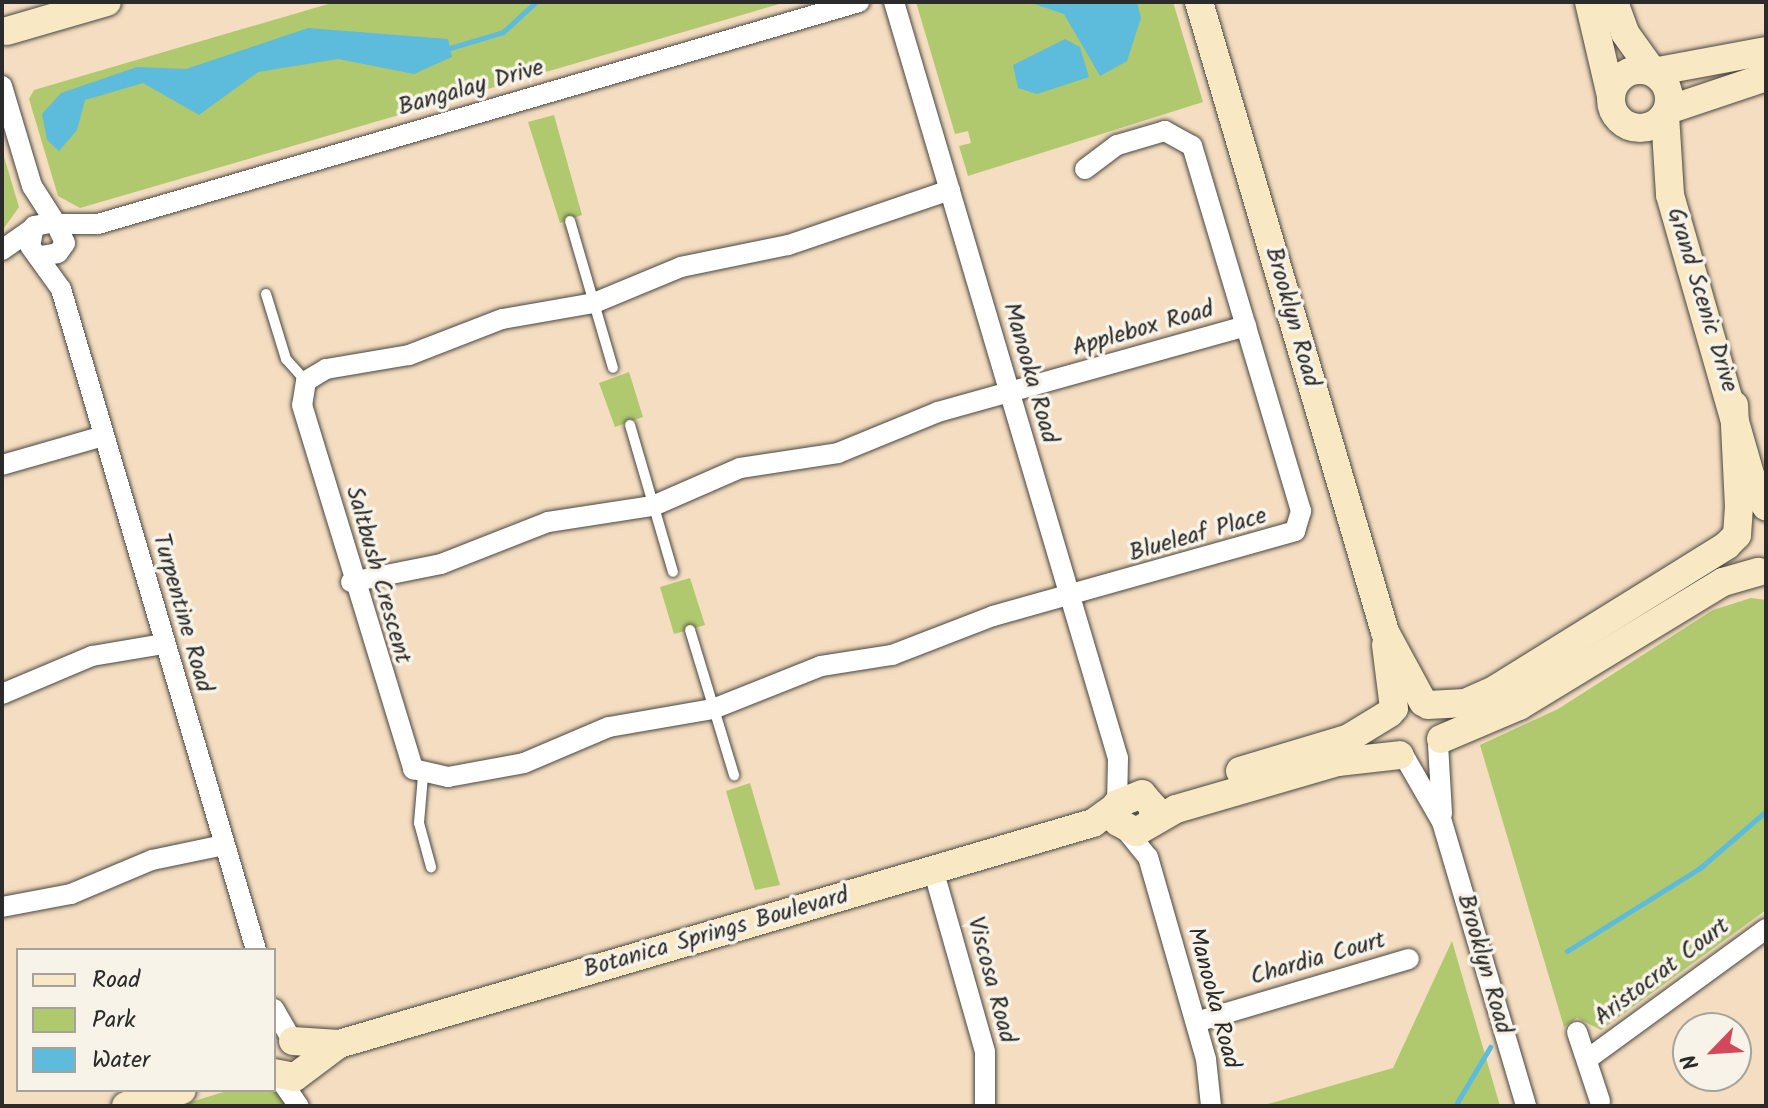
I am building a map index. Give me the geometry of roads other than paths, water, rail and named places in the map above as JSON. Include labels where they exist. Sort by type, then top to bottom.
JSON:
[{"type":"street","points":[[4,35],[107,2]]},
{"type":"street","name":"Bangalay Drive","points":[[39,255],[51,232],[98,224],[859,2]]},
{"type":"street","name":"Manooka Road","points":[[894,2],[1196,1022],[1211,1106]]},
{"type":"street","name":"Brooklyn Road","points":[[1199,2],[1385,632],[1392,711]]},
{"type":"street","name":"Grand Scenic Drive","points":[[1589,2],[1611,96],[1670,195]]},
{"type":"street","name":"Grand Scenic Drive","points":[[1614,2],[1625,33],[1669,91],[1666,113],[1670,195],[1766,506]]},
{"type":"street","points":[[1611,96],[1622,75],[1691,71],[1766,51]]},
{"type":"street","points":[[1625,124],[1645,129],[1666,113],[1766,77]]},
{"type":"street","name":"Turpentine Road","points":[[2,86],[32,186],[51,232],[61,289],[255,948]]},
{"type":"street","name":"Blueleaf Place","points":[[1071,599],[1287,536],[1300,526],[1246,326],[1188,140],[1165,131],[1117,145],[1085,169]]},
{"type":"street","points":[[306,381],[326,369],[409,355],[502,319],[594,303],[681,267],[788,245],[950,190]]},
{"type":"street","points":[[2,252],[51,232]]},
{"type":"street","name":"Turpentine Road","points":[[51,232],[39,255],[61,289]]},
{"type":"street","points":[[2,252],[39,255]]},
{"type":"street","name":"Applebox Road","points":[[351,582],[441,564],[548,522],[653,506],[740,468],[838,453],[938,412],[1009,396],[1246,326]]},
{"type":"street","name":"Saltbush Crescent","points":[[306,381],[302,405],[351,582],[406,758],[423,776]]},
{"type":"street","name":"Grand Scenic Drive","points":[[1734,405],[1737,535],[1743,562],[1763,572]]},
{"type":"street","points":[[2,465],[103,436]]},
{"type":"street","points":[[1763,572],[1723,582],[1519,706],[1440,742],[1420,758],[1402,756],[1387,741],[1392,711],[1426,704],[1465,703],[1496,689],[1709,560],[1737,535],[1748,519],[1766,514]]},
{"type":"street","points":[[423,776],[492,772],[609,727],[713,709],[821,666],[892,655],[993,616],[1071,599]]},
{"type":"street","name":"Brooklyn Road","points":[[1385,632],[1426,704]]},
{"type":"street","points":[[2,694],[92,656],[164,644]]},
{"type":"street","points":[[1426,704],[1440,720],[1440,742]]},
{"type":"street","name":"Botanica Springs Boulevard","points":[[1133,812],[1340,741],[1392,711]]},
{"type":"street","name":"Brooklyn Road","points":[[1440,742],[1442,822]]},
{"type":"street","name":"Brooklyn Road","points":[[1402,756],[1442,822],[1526,1106]]},
{"type":"street","name":"Botanica Springs Boulevard","points":[[285,1072],[339,1044],[1093,823],[1338,762],[1402,756]]},
{"type":"street","points":[[2,907],[71,894],[152,860],[224,845]]},
{"type":"street","name":"Viscosa Road","points":[[933,869],[985,1052],[985,1106]]},
{"type":"street","name":"Aristocrat Court","points":[[1589,1058],[1766,929]]},
{"type":"street","name":"Chardia Court","points":[[1196,1022],[1409,959]]},
{"type":"street","points":[[276,1014],[286,1042],[304,1049],[285,1072],[302,1106]]},
{"type":"street","points":[[1577,1032],[1589,1058],[1600,1101]]},
{"type":"street","name":"Botanica Springs Boulevard","points":[[286,1042],[339,1044]]},
{"type":"street","points":[[126,1106],[175,1092]]},
{"type":"lane","points":[[570,221],[613,368]]},
{"type":"lane","points":[[266,294],[286,359],[306,381]]},
{"type":"lane","points":[[630,425],[673,572]]},
{"type":"lane","points":[[690,630],[734,775]]},
{"type":"lane","points":[[423,776],[419,823],[431,867]]},
{"type":"water","points":[[1028,2],[1137,2],[1141,18],[1127,61],[1100,76],[1064,14]]},
{"type":"water","points":[[308,28],[448,39],[452,57],[414,74],[338,59],[258,72],[199,115],[143,83],[85,100],[77,130],[59,151],[47,140],[42,114],[61,93],[137,67],[186,69]]},
{"type":"water","points":[[1065,39],[1080,47],[1089,77],[1037,94],[1018,88],[1013,65]]},
{"type":"waterway","points":[[450,48],[503,32],[536,2]]},
{"type":"waterway","points":[[1567,951],[1700,868],[1766,811]]},
{"type":"waterway","points":[[1455,1106],[1490,1047]]}]
